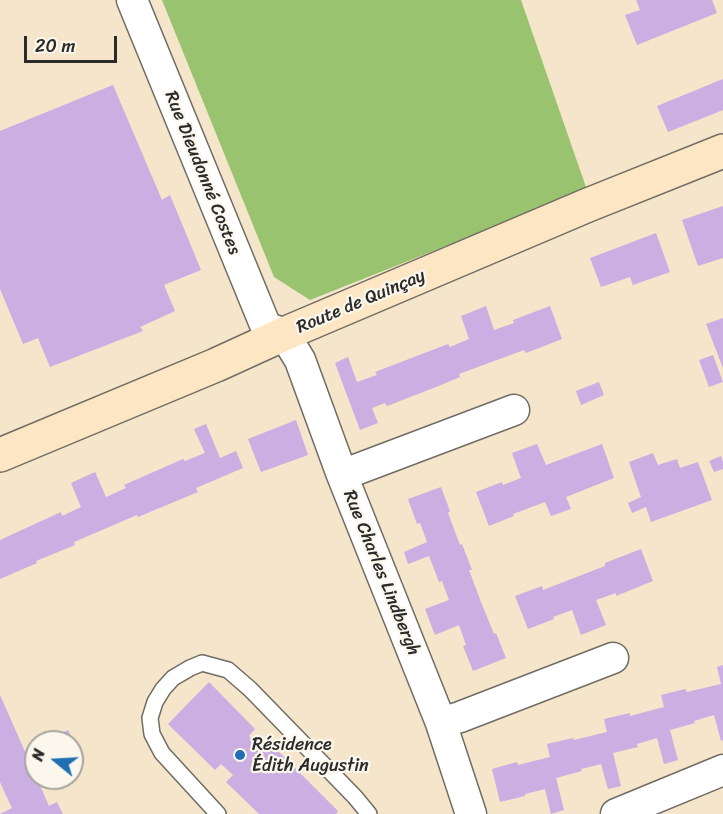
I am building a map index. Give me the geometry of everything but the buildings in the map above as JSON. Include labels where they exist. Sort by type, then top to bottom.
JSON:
[{"type":"street","name":"Rue Dieudonné Costes","points":[[132,0],[266,327],[285,334]]},
{"type":"street","name":"Route de Quinçay","points":[[0,455],[588,205],[723,151]]},
{"type":"street","name":"Rue Charles Lindbergh","points":[[285,334],[300,360],[342,475],[441,723],[471,814]]},
{"type":"street","points":[[342,475],[514,410]]},
{"type":"street","points":[[441,723],[613,658]]},
{"type":"street","points":[[616,814],[723,770]]},
{"type":"lane","points":[[218,814],[162,753],[152,734],[150,718],[155,702],[173,678],[202,663],[228,670],[262,702],[369,814]]},
{"type":"green space","points":[[162,0],[521,0],[587,190],[310,300],[274,277]]},
{"type":"place","name":"Résidence Édith Augustin","points":[[240,755]]}]
